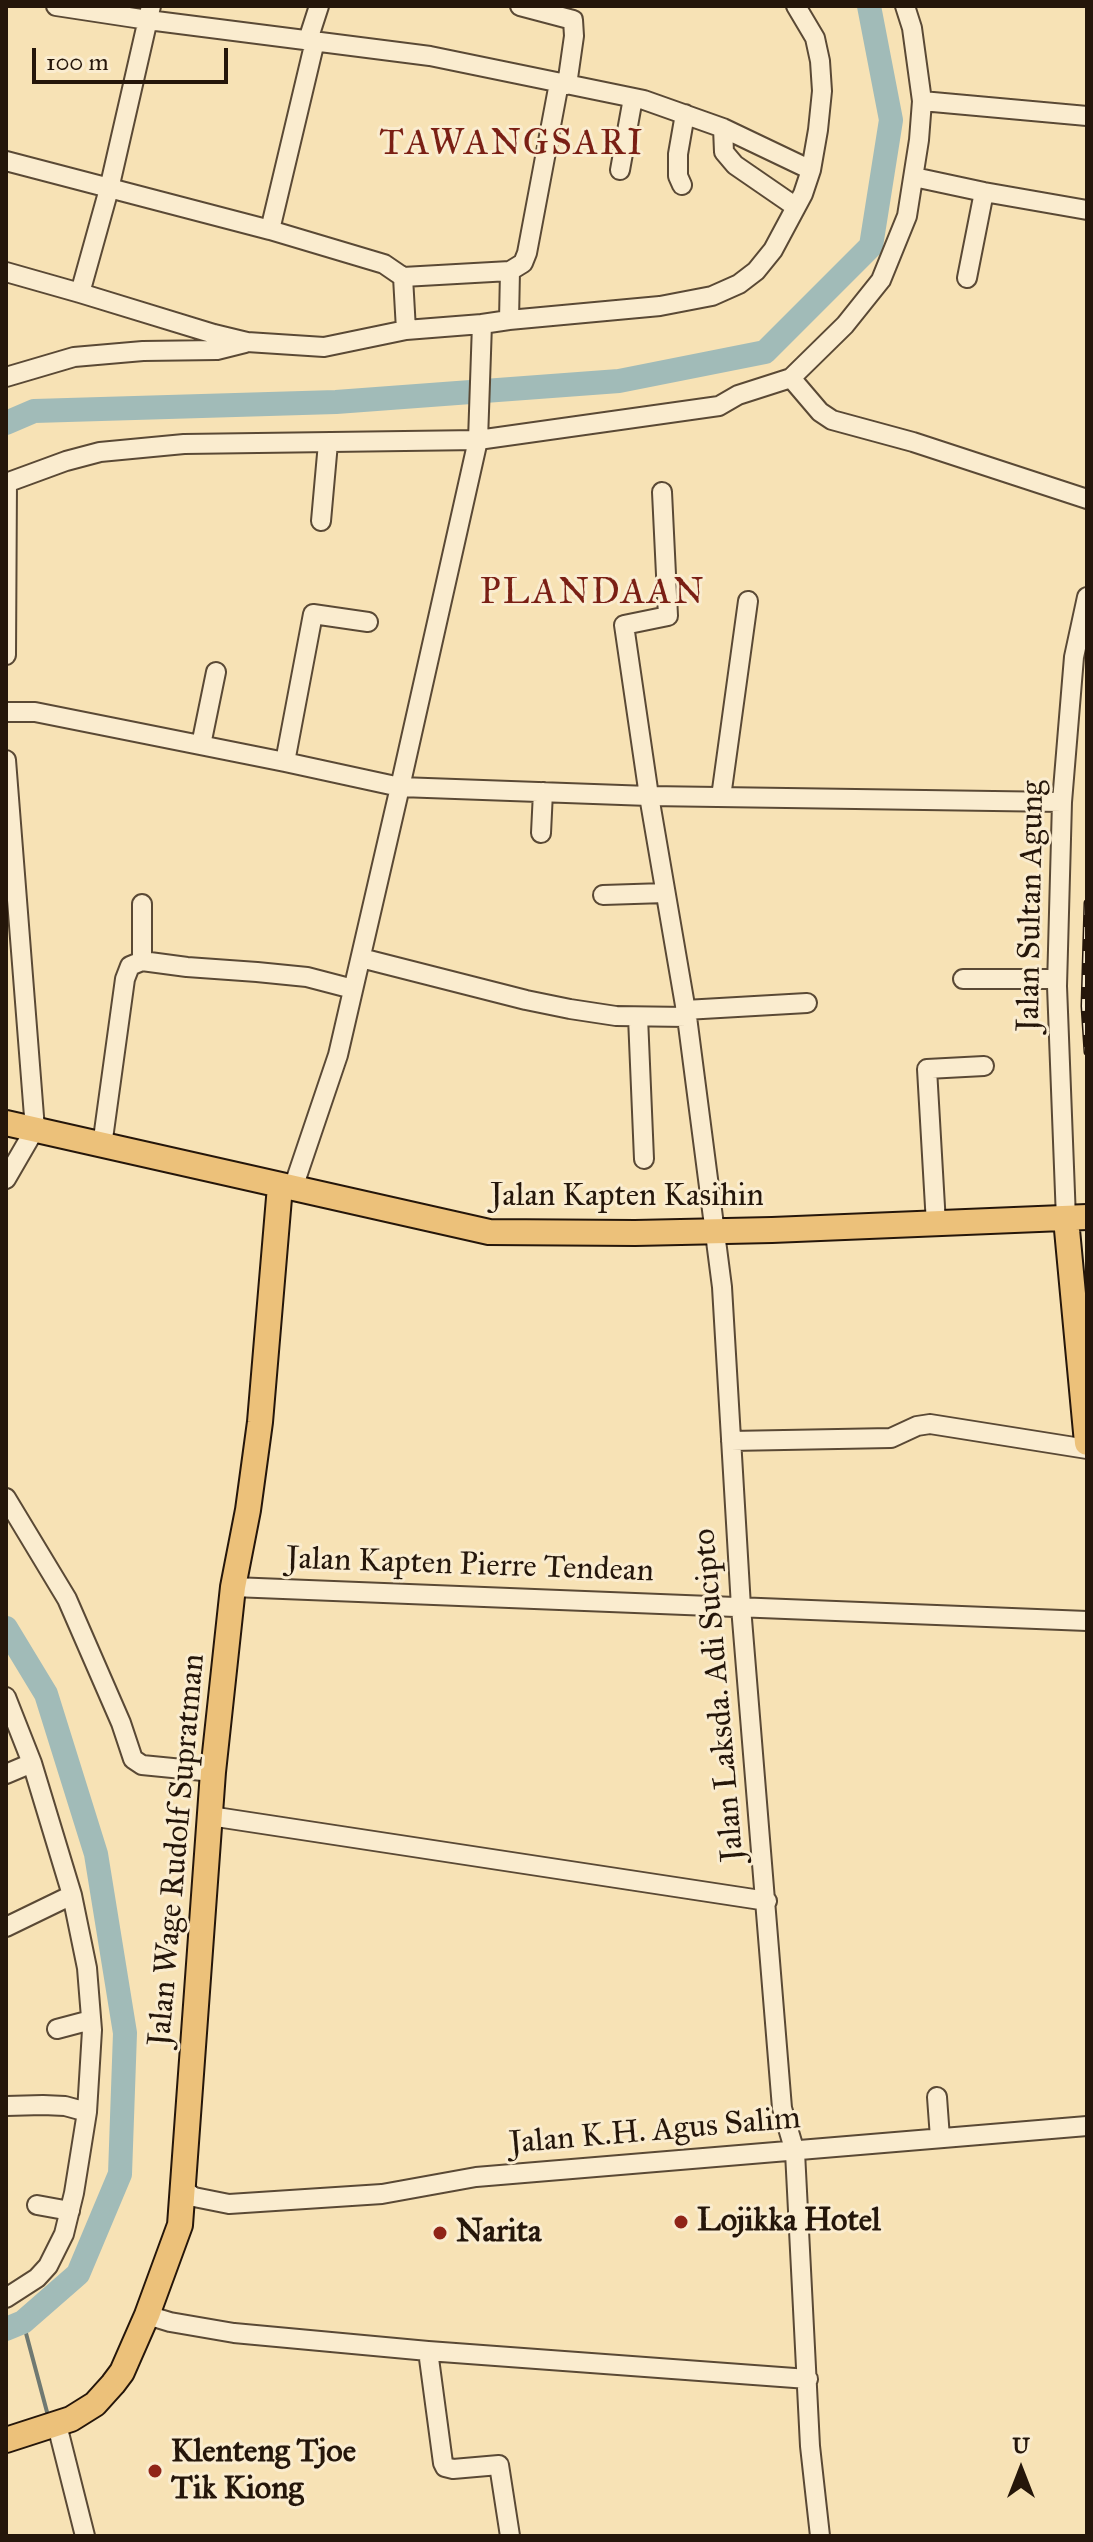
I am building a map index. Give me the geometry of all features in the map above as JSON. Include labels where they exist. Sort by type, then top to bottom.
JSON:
[{"type":"main road","name":"Jalan Kapten Kasihin","points":[[6,1123],[489,1232],[714,1231],[1077,1218]]},
{"type":"main road","name":"Jalan Wage Rudolf Supratman","points":[[6,2440],[71,2419],[95,2404],[113,2384],[122,2372],[147,2315],[180,2225],[213,1772],[233,1587],[258,1446],[286,1187]]},
{"type":"main road","points":[[1077,1218],[1087,1443]]},
{"type":"street","points":[[56,6],[150,13],[312,41],[430,56],[644,100],[723,128],[811,170]]},
{"type":"street","points":[[270,230],[319,6]]},
{"type":"street","points":[[403,277],[510,271],[523,263],[574,36],[573,20],[520,6]]},
{"type":"street","points":[[6,272],[247,342],[324,347],[406,330],[660,306],[712,296],[739,284],[756,271],[773,250],[811,170],[822,91],[820,61],[815,38],[796,6]]},
{"type":"street","points":[[6,655],[7,483],[66,461],[100,452],[184,444],[478,440],[719,406],[738,395],[791,378],[845,325],[881,280],[907,216],[922,101],[912,28],[905,6]]},
{"type":"street","points":[[80,293],[109,189],[150,13]]},
{"type":"street","points":[[620,170],[633,98]]},
{"type":"street","points":[[922,101],[1087,116]]},
{"type":"street","points":[[682,185],[678,176],[678,154],[685,114]]},
{"type":"street","points":[[723,128],[724,152],[735,165],[796,207]]},
{"type":"street","points":[[6,161],[270,230],[384,264],[403,277],[406,330]]},
{"type":"street","points":[[914,177],[1087,210]]},
{"type":"street","points":[[967,278],[984,192]]},
{"type":"street","points":[[509,320],[510,271]]},
{"type":"street","points":[[286,1187],[338,1055],[400,787],[478,440],[482,324]]},
{"type":"street","points":[[6,377],[74,357],[143,351],[217,350],[247,342]]},
{"type":"street","points":[[791,378],[820,412],[832,420],[913,442],[1087,499]]},
{"type":"street","points":[[321,521],[328,443]]},
{"type":"street","name":"Jalan Laksda. Adi Sucipto","points":[[662,492],[668,616],[624,625],[686,1013],[722,1287],[741,1607],[782,2108],[795,2152],[810,2446],[820,2536]]},
{"type":"street","name":"Jalan Sultan Agung","points":[[1077,1218],[1057,979],[1062,802],[1074,657],[1087,597]]},
{"type":"street","points":[[721,797],[748,601]]},
{"type":"street","points":[[285,762],[313,614],[368,622]]},
{"type":"street","points":[[201,745],[216,672]]},
{"type":"street","points":[[6,712],[35,712],[400,787],[649,796],[1062,802]]},
{"type":"street","points":[[6,760],[12,928],[35,1129],[6,1179]]},
{"type":"street","points":[[541,833],[543,792]]},
{"type":"street","points":[[603,895],[665,893]]},
{"type":"street","points":[[142,904],[142,961]]},
{"type":"street","points":[[361,958],[526,1000],[638,1017],[807,1003]]},
{"type":"street","points":[[102,1146],[125,979],[130,966],[142,961],[307,977],[353,989]]},
{"type":"street","points":[[963,979],[1057,979]]},
{"type":"street","points":[[638,1017],[644,1159]]},
{"type":"street","points":[[936,1224],[927,1069],[984,1066]]},
{"type":"street","points":[[731,1441],[891,1438],[917,1426],[930,1424],[1087,1449]]},
{"type":"street","points":[[6,1498],[67,1599],[121,1723],[133,1759],[142,1765],[213,1772]]},
{"type":"street","name":"Jalan Kapten Pierre Tendean","points":[[233,1587],[1087,1621]]},
{"type":"street","points":[[6,1697],[32,1763],[72,1895],[87,1968],[91,2020],[87,2112],[70,2211],[60,2247],[37,2278],[6,2298]]},
{"type":"street","points":[[6,1774],[32,1763]]},
{"type":"street","points":[[210,1816],[767,1901]]},
{"type":"street","points":[[6,1927],[72,1895]]},
{"type":"street","points":[[57,2029],[91,2020]]},
{"type":"street","points":[[937,2097],[940,2138]]},
{"type":"street","points":[[6,2106],[65,2106],[87,2112]]},
{"type":"street","name":"Jalan K.H. Agus Salim","points":[[184,2190],[203,2200],[229,2204],[382,2194],[476,2177],[1087,2126]]},
{"type":"street","points":[[37,2205],[70,2211]]},
{"type":"street","points":[[147,2315],[234,2333],[428,2351],[808,2379]]},
{"type":"street","points":[[428,2351],[443,2463],[445,2467],[453,2469],[499,2465],[510,2536]]},
{"type":"street","points":[[57,2425],[85,2536]]},
{"type":"waterway","points":[[6,423],[34,411],[336,402],[619,381],[765,352],[871,246],[891,120],[869,6]]},
{"type":"waterway","points":[[6,1628],[46,1694],[96,1854],[125,2033],[120,2174],[78,2274],[23,2322],[6,2329]]},
{"type":"waterway","points":[[23,2322],[47,2412]]},
{"type":"railway","points":[[1087,903],[1084,1006],[1087,1052]]},
{"type":"place","name":"Lojikka Hotel","points":[[681,2222]]},
{"type":"place","name":"Narita","points":[[440,2233]]},
{"type":"place","name":"Klenteng Tjoe Tik Kiong","points":[[155,2471]]},
{"type":"district","name":"TAWANGSARI","points":[[512,145]]},
{"type":"district","name":"PLANDAAN","points":[[593,594]]}]
